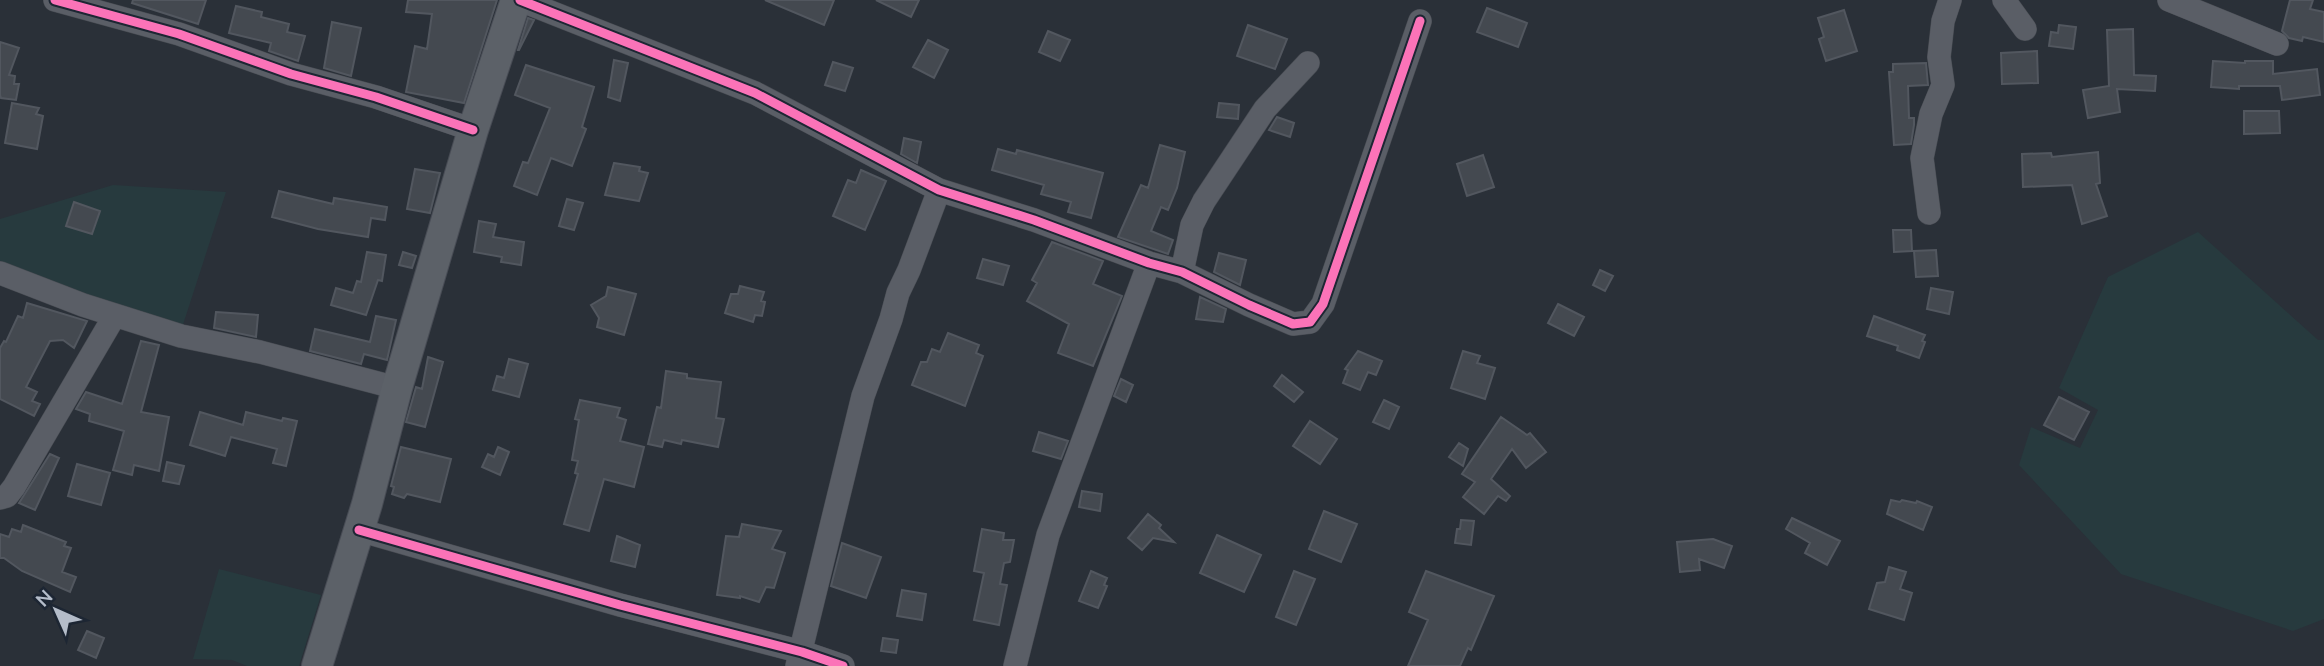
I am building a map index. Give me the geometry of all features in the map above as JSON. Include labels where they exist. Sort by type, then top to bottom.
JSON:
[{"type":"main road","points":[[317,666],[359,530],[397,388],[473,130],[518,0]]},
{"type":"street","points":[[55,0],[179,34],[291,74],[376,97],[473,130]]},
{"type":"street","points":[[518,0],[755,93],[939,190],[1182,272],[1293,324],[1310,322],[1323,304],[1420,21]]},
{"type":"street","points":[[1929,213],[1922,158],[1931,114],[1942,85],[1939,57],[1943,21],[1950,0]]},
{"type":"street","points":[[2004,0],[2025,29]]},
{"type":"street","points":[[2169,0],[2277,44]]},
{"type":"street","points":[[1182,272],[1192,225],[1204,201],[1265,109],[1308,63]]},
{"type":"street","points":[[799,659],[863,396],[898,293],[939,190]]},
{"type":"street","points":[[1015,666],[1048,535],[1149,263]]},
{"type":"street","points":[[0,273],[9,279],[181,336],[260,352],[397,388]]},
{"type":"street","points":[[0,498],[7,496],[14,487],[115,315]]},
{"type":"street","points":[[359,530],[799,659],[843,666]]},
{"type":"green space","points":[[113,185],[226,192],[179,337],[0,281],[0,219]]},
{"type":"green space","points":[[2198,232],[2318,340],[2324,340],[2324,619],[2293,631],[2121,574],[2019,465],[2031,427],[2080,448],[2098,410],[2059,388],[2108,277]]},
{"type":"green space","points":[[219,569],[321,595],[299,666],[247,666],[232,660],[193,659]]},
{"type":"building","points":[[133,0],[206,0],[198,24],[132,3]]},
{"type":"building","points":[[408,0],[497,0],[464,103],[406,92],[415,46],[427,49],[432,14],[406,12]]},
{"type":"building","points":[[765,0],[834,0],[824,25]]},
{"type":"building","points":[[876,0],[919,0],[911,17]]},
{"type":"building","points":[[2290,0],[2313,0],[2310,9],[2324,12],[2324,42],[2303,37],[2302,41],[2289,38],[2282,31]]},
{"type":"building","points":[[236,6],[262,12],[261,17],[289,24],[287,32],[305,36],[298,61],[269,51],[271,43],[229,33]]},
{"type":"building","points":[[1487,8],[1527,23],[1518,47],[1477,32]]},
{"type":"building","points":[[1844,10],[1857,51],[1826,61],[1819,39],[1824,37],[1818,18]]},
{"type":"building","points":[[528,18],[534,20],[518,50]]},
{"type":"building","points":[[332,22],[361,28],[351,76],[324,68]]},
{"type":"building","points":[[1248,25],[1287,39],[1275,69],[1237,56]]},
{"type":"building","points":[[2059,25],[2076,27],[2073,49],[2049,46],[2051,32],[2058,33]]},
{"type":"building","points":[[2133,29],[2134,75],[2156,76],[2155,91],[2117,89],[2120,112],[2088,118],[2083,90],[2109,86],[2107,30]]},
{"type":"building","points":[[1048,31],[1070,40],[1060,61],[1039,52]]},
{"type":"building","points":[[928,40],[948,50],[934,78],[913,67]]},
{"type":"building","points":[[0,42],[19,48],[9,75],[15,76],[14,84],[19,84],[16,100],[1,98],[0,95]]},
{"type":"building","points":[[2037,51],[2038,83],[2002,84],[2001,53]]},
{"type":"building","points":[[614,60],[628,63],[620,101],[608,97]]},
{"type":"building","points":[[2213,61],[2273,61],[2273,74],[2317,69],[2320,95],[2282,100],[2280,86],[2239,86],[2239,89],[2211,87]]},
{"type":"building","points":[[833,62],[853,68],[845,91],[825,85]]},
{"type":"building","points":[[1926,63],[1928,85],[1908,86],[1909,118],[1914,118],[1911,144],[1894,145],[1889,72],[1893,72],[1893,64]]},
{"type":"building","points":[[526,65],[594,87],[582,127],[586,129],[572,166],[551,158],[537,195],[514,186],[523,162],[528,163],[550,108],[515,95]]},
{"type":"building","points":[[12,103],[39,108],[36,114],[43,116],[37,149],[5,143]]},
{"type":"building","points":[[1219,103],[1239,105],[1238,119],[1217,117]]},
{"type":"building","points":[[2244,111],[2279,111],[2280,133],[2244,134]]},
{"type":"building","points":[[1277,117],[1294,123],[1290,137],[1269,130]]},
{"type":"building","points":[[904,138],[921,142],[917,163],[901,154]]},
{"type":"building","points":[[1160,145],[1185,152],[1177,188],[1168,210],[1161,207],[1151,231],[1173,240],[1168,254],[1118,237],[1141,185],[1148,188]]},
{"type":"building","points":[[998,149],[1016,154],[1017,150],[1103,173],[1091,218],[1068,212],[1071,202],[1041,194],[1044,185],[992,170]]},
{"type":"building","points":[[2098,152],[2100,183],[2096,184],[2107,216],[2082,224],[2072,185],[2023,187],[2022,154],[2051,153],[2052,157]]},
{"type":"building","points":[[1483,155],[1494,187],[1467,196],[1457,164]]},
{"type":"building","points":[[614,163],[640,167],[639,171],[648,173],[639,201],[605,195]]},
{"type":"building","points":[[415,169],[440,173],[430,213],[407,209]]},
{"type":"building","points":[[861,170],[886,181],[865,230],[833,216],[848,180],[856,183]]},
{"type":"building","points":[[279,191],[333,204],[334,198],[387,207],[385,220],[371,218],[368,237],[318,229],[272,217]]},
{"type":"building","points":[[567,199],[583,203],[574,230],[559,226]]},
{"type":"building","points":[[74,202],[100,211],[92,234],[66,226]]},
{"type":"building","points":[[479,221],[496,224],[493,237],[524,242],[521,265],[501,262],[502,257],[474,252]]},
{"type":"building","points":[[1893,230],[1911,230],[1912,251],[1894,252]]},
{"type":"building","points":[[1052,242],[1103,261],[1093,284],[1122,296],[1093,366],[1058,353],[1069,324],[1027,301],[1037,283],[1032,280]]},
{"type":"building","points":[[1936,250],[1938,276],[1916,277],[1914,251]]},
{"type":"building","points":[[367,252],[386,255],[382,281],[378,280],[366,315],[331,305],[336,288],[353,293],[357,281],[361,282]]},
{"type":"building","points":[[403,252],[416,256],[412,268],[399,265]]},
{"type":"building","points":[[1219,253],[1246,260],[1240,285],[1214,272]]},
{"type":"building","points":[[983,259],[1009,266],[1003,285],[977,278]]},
{"type":"building","points":[[1600,270],[1613,276],[1605,291],[1593,285]]},
{"type":"building","points":[[740,286],[764,292],[761,301],[765,302],[762,316],[755,315],[753,322],[725,313],[731,294],[738,294]]},
{"type":"building","points":[[608,287],[636,294],[624,335],[597,327],[599,318],[591,305],[606,296]]},
{"type":"building","points":[[1931,288],[1953,292],[1949,314],[1927,309]]},
{"type":"building","points":[[1200,297],[1226,309],[1223,322],[1196,319]]},
{"type":"building","points":[[27,303],[87,321],[74,348],[63,340],[50,341],[26,387],[37,392],[32,401],[40,404],[34,416],[0,399],[0,348],[4,341],[6,342],[18,316],[23,318]]},
{"type":"building","points":[[1558,304],[1584,317],[1574,336],[1548,323]]},
{"type":"building","points":[[216,312],[258,315],[256,337],[214,328]]},
{"type":"building","points":[[376,316],[396,320],[387,360],[364,354],[361,364],[310,351],[315,329],[370,342]]},
{"type":"building","points":[[1874,316],[1925,335],[1919,358],[1897,350],[1898,346],[1867,336]]},
{"type":"building","points":[[948,333],[979,345],[976,353],[983,356],[965,406],[912,385],[921,362],[927,362],[932,349],[940,352]]},
{"type":"building","points":[[141,341],[159,345],[141,412],[169,417],[159,471],[134,465],[132,475],[113,470],[124,431],[89,421],[90,414],[76,409],[86,392],[122,404]]},
{"type":"building","points":[[1358,351],[1382,361],[1376,375],[1368,372],[1360,390],[1343,383],[1348,370],[1345,369]]},
{"type":"building","points":[[1463,351],[1480,356],[1477,363],[1495,368],[1485,399],[1451,388]]},
{"type":"building","points":[[428,357],[443,362],[425,427],[406,422],[416,387],[422,389]]},
{"type":"building","points":[[509,359],[528,364],[519,397],[493,390],[497,376],[504,378]]},
{"type":"building","points":[[666,371],[687,374],[687,378],[721,382],[716,418],[724,419],[718,447],[682,440],[681,444],[664,440],[662,447],[648,444],[657,407],[661,408]]},
{"type":"building","points":[[1282,375],[1303,392],[1294,402],[1274,386]]},
{"type":"building","points":[[1121,379],[1133,385],[1126,402],[1114,396]]},
{"type":"building","points":[[2059,397],[2089,412],[2074,440],[2044,425]]},
{"type":"building","points":[[580,400],[620,408],[617,417],[626,420],[620,441],[644,447],[634,487],[604,479],[589,531],[564,524],[578,474],[575,473],[578,461],[572,460],[579,420],[575,419]]},
{"type":"building","points":[[1384,400],[1399,407],[1389,429],[1373,422]]},
{"type":"building","points":[[200,412],[243,425],[246,412],[282,421],[283,418],[297,421],[286,466],[273,463],[277,449],[231,437],[225,456],[190,445]]},
{"type":"building","points":[[1501,417],[1527,435],[1530,433],[1546,452],[1526,468],[1512,449],[1491,479],[1510,496],[1506,501],[1498,496],[1484,514],[1463,497],[1475,482],[1462,474]]},
{"type":"building","points":[[1310,421],[1337,439],[1320,464],[1293,446]]},
{"type":"building","points":[[1039,432],[1068,441],[1061,459],[1033,451]]},
{"type":"building","points":[[1459,443],[1468,449],[1463,466],[1449,457]]},
{"type":"building","points":[[401,447],[451,459],[440,502],[407,494],[404,498],[392,494],[394,487],[391,486]]},
{"type":"building","points":[[498,447],[509,452],[500,475],[482,467],[488,454],[494,457]]},
{"type":"building","points":[[50,454],[59,458],[35,510],[19,503]]},
{"type":"building","points":[[167,462],[184,466],[179,484],[163,481]]},
{"type":"building","points":[[77,464],[110,473],[101,505],[68,496]]},
{"type":"building","points":[[1082,491],[1102,494],[1100,511],[1079,507]]},
{"type":"building","points":[[1891,500],[1917,501],[1932,507],[1923,530],[1887,514]]},
{"type":"building","points":[[1324,511],[1357,524],[1341,562],[1309,549]]},
{"type":"building","points":[[1148,514],[1174,542],[1153,538],[1142,550],[1128,538]]},
{"type":"building","points":[[1792,518],[1840,541],[1827,565],[1805,553],[1810,543],[1786,529]]},
{"type":"building","points":[[1461,520],[1474,521],[1471,545],[1455,543]]},
{"type":"building","points":[[742,524],[781,531],[772,549],[785,553],[774,588],[766,587],[759,602],[740,596],[717,595],[726,536],[739,537]]},
{"type":"building","points":[[23,525],[66,542],[64,546],[71,548],[62,572],[76,577],[70,592],[0,558],[0,534],[9,537],[12,529],[21,532]]},
{"type":"building","points":[[982,529],[1004,533],[1003,540],[1014,540],[1010,562],[1004,563],[1000,584],[1007,585],[999,625],[974,620],[984,573],[974,571]]},
{"type":"building","points":[[1217,535],[1261,555],[1244,592],[1200,573]]},
{"type":"building","points":[[617,536],[640,545],[635,567],[611,561]]},
{"type":"building","points":[[1713,539],[1732,546],[1724,568],[1699,559],[1700,570],[1680,572],[1677,542]]},
{"type":"building","points":[[842,543],[881,557],[866,598],[831,586]]},
{"type":"building","points":[[1889,567],[1906,572],[1900,589],[1912,593],[1904,620],[1869,609],[1877,583],[1885,582]]},
{"type":"building","points":[[1091,571],[1107,578],[1104,585],[1107,586],[1098,608],[1079,601]]},
{"type":"building","points":[[1294,571],[1315,579],[1296,625],[1276,617]]},
{"type":"building","points":[[1426,571],[1494,596],[1471,650],[1468,648],[1460,666],[1408,666],[1428,620],[1409,612]]},
{"type":"building","points":[[902,590],[926,594],[922,620],[897,616]]},
{"type":"building","points":[[87,631],[104,638],[96,658],[78,650]]},
{"type":"building","points":[[883,638],[898,640],[896,653],[881,651]]},
{"type":"cycle path","points":[[55,0],[179,34],[291,74],[376,97],[473,130]]},
{"type":"cycle path","points":[[520,0],[755,93],[939,190],[1182,272],[1293,324],[1310,322],[1323,304],[1420,21]]},
{"type":"cycle path","points":[[359,530],[620,605],[802,652],[843,666]]}]
